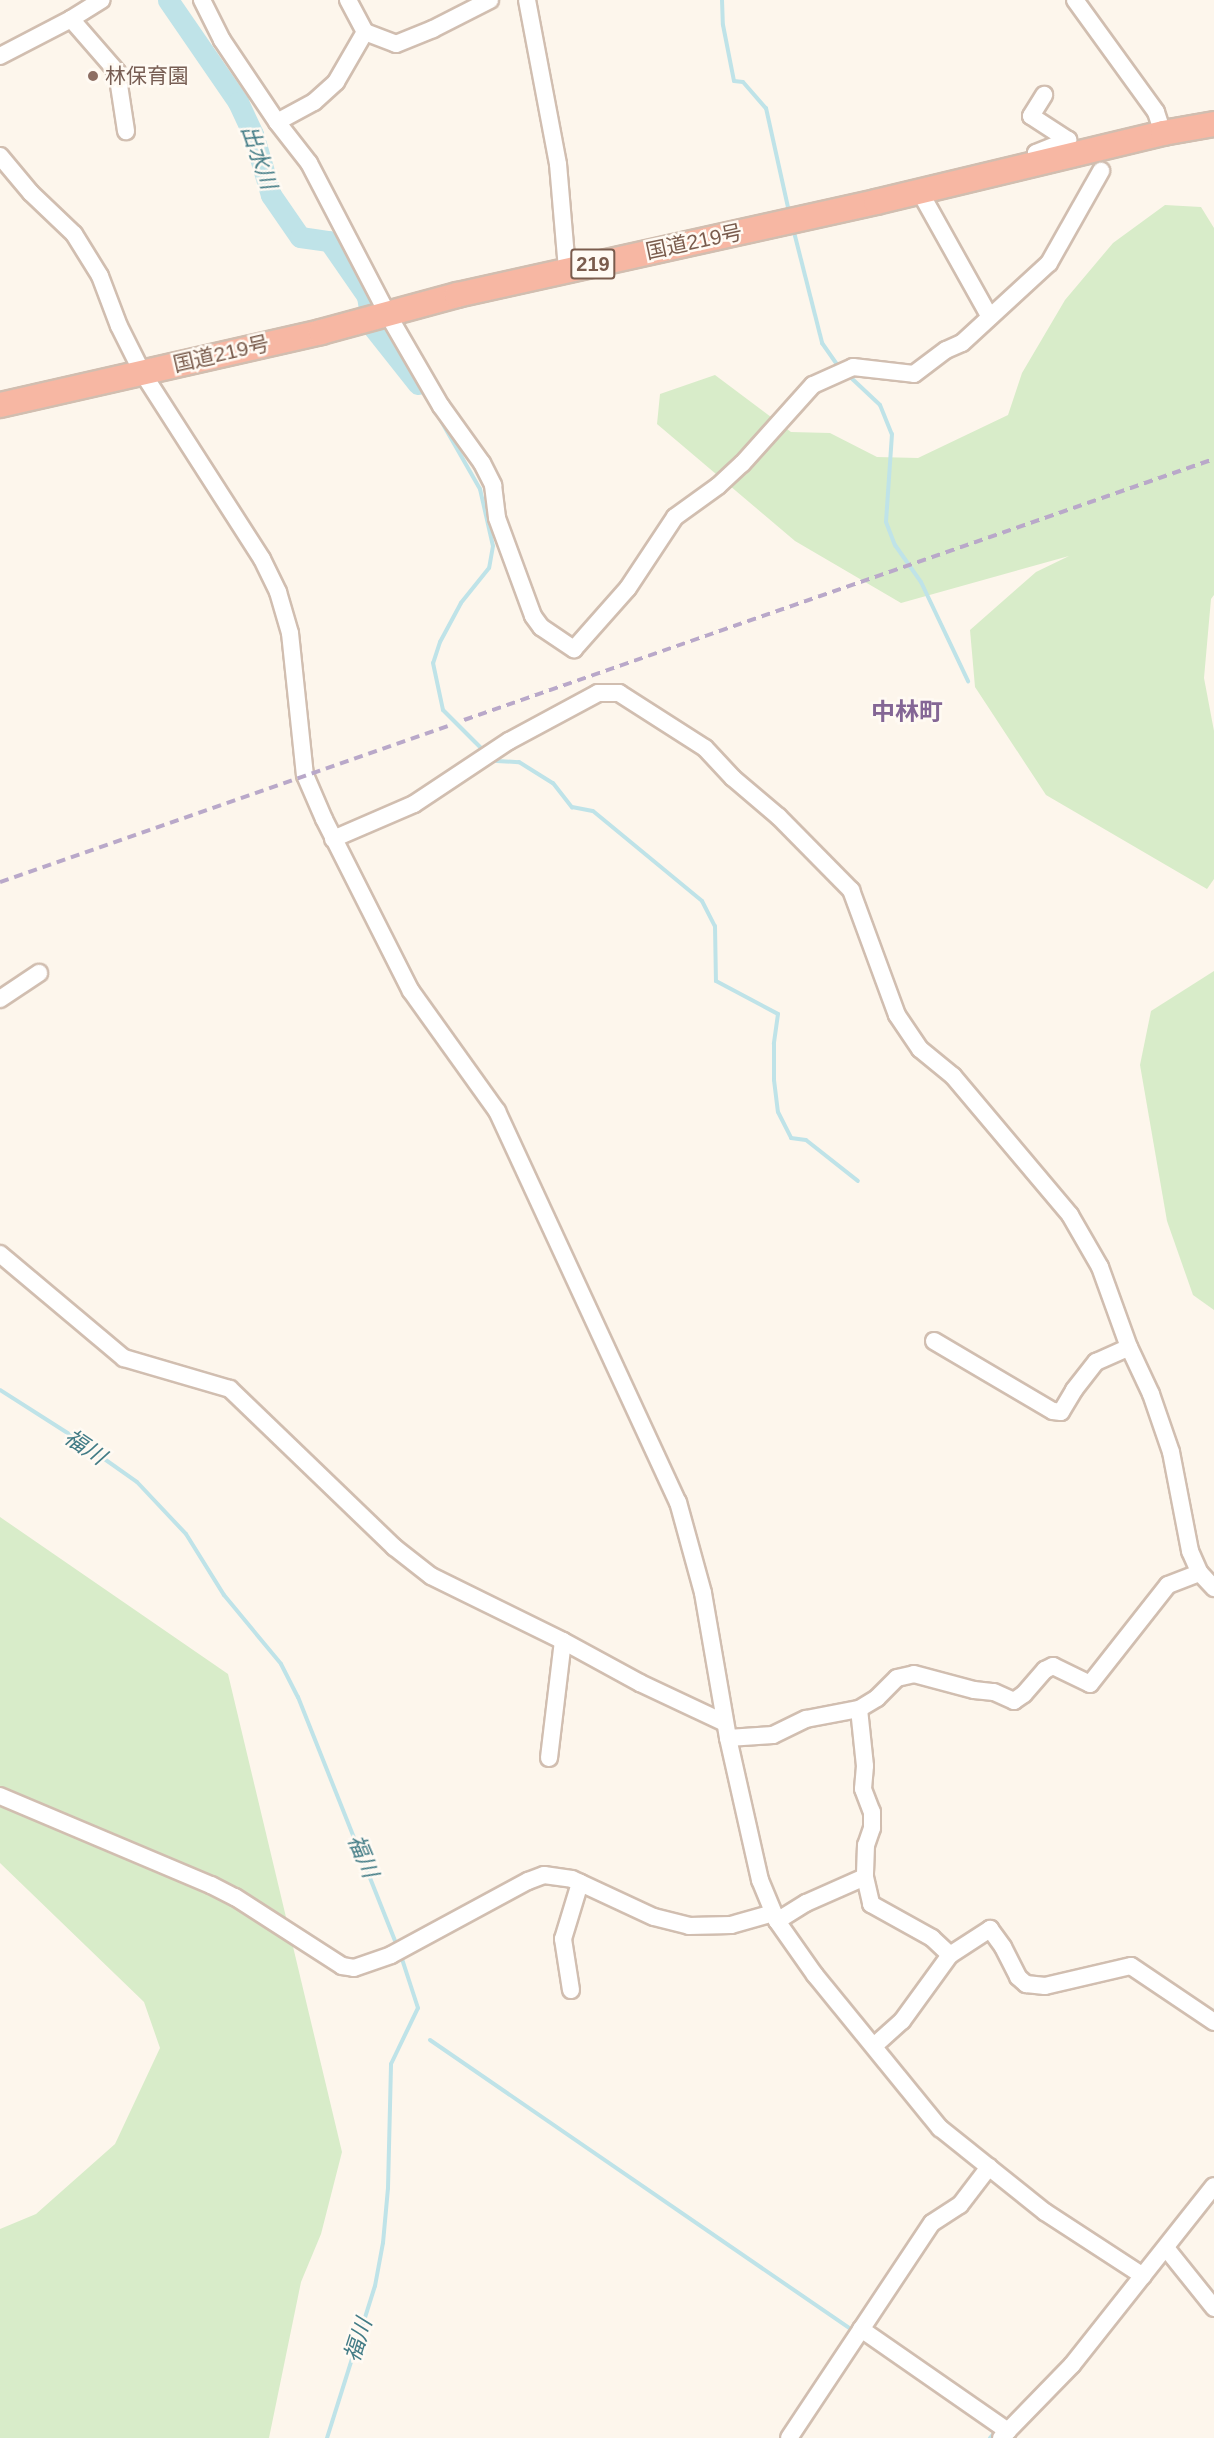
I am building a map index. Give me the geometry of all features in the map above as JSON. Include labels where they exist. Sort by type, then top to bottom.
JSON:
[{"type":"highway","name":"国道219号","points":[[0,405],[567,270],[920,192],[1163,133],[1214,124]]},
{"type":"street","points":[[0,56],[71,20],[102,0]]},
{"type":"street","points":[[202,0],[222,40],[277,122],[309,163],[387,314],[441,406],[483,463],[493,485],[497,518],[533,616],[541,627],[574,649],[628,588],[675,517],[718,486],[742,464],[813,385],[853,367],[914,374],[946,351],[962,343],[1050,263],[1101,171]]},
{"type":"street","points":[[348,0],[365,32],[396,44],[433,29],[490,0]]},
{"type":"street","points":[[527,0],[558,164],[567,270]]},
{"type":"street","points":[[1075,0],[1156,112],[1163,133]]},
{"type":"street","points":[[71,20],[117,72],[126,131]]},
{"type":"street","points":[[277,122],[314,102],[336,82],[365,32]]},
{"type":"street","points":[[1037,164],[1036,153],[1068,140],[1031,116],[1044,95]]},
{"type":"street","points":[[0,156],[31,193],[74,234],[100,276],[119,326],[142,372],[262,559],[278,592],[290,633],[305,775],[333,839],[411,991],[497,1111],[578,1280],[678,1502],[703,1593],[727,1730],[760,1880],[775,1917],[815,1976],[940,2128],[1045,2212],[1143,2276]]},
{"type":"street","points":[[920,192],[990,317]]},
{"type":"street","points":[[333,839],[414,804],[510,741],[598,693],[619,693],[705,748],[733,778],[779,817],[850,890],[897,1015],[920,1050],[953,1076],[1070,1215],[1100,1267],[1129,1347],[1151,1394],[1170,1452],[1185,1534],[1200,1573],[1214,1588]]},
{"type":"street","points":[[0,999],[39,973]]},
{"type":"street","points":[[0,1254],[124,1358],[230,1389],[394,1547],[431,1576],[562,1641],[727,1730],[773,1735],[807,1719],[859,1709],[877,1698],[897,1678],[914,1674],[974,1690],[994,1692],[1014,1701],[1024,1695],[1045,1670],[1053,1666],[1090,1684],[1162,1591],[1181,1578],[1200,1573]]},
{"type":"street","points":[[934,1341],[1053,1411],[1061,1413],[1074,1390],[1096,1362],[1129,1347]]},
{"type":"street","points":[[549,1758],[562,1641]]},
{"type":"street","points":[[859,1709],[865,1766],[863,1789],[872,1812],[872,1828],[866,1845],[866,1877],[871,1904],[932,1938],[950,1955]]},
{"type":"street","points":[[0,1796],[219,1889],[342,1966],[354,1968],[413,1944],[528,1881],[544,1875],[558,1875],[654,1917],[689,1926],[731,1924],[775,1917],[866,1877]]},
{"type":"street","points":[[571,1990],[563,1939],[580,1883]]},
{"type":"street","points":[[874,2046],[902,2021],[950,1955],[990,1929],[1003,1947],[1018,1977],[1026,1984],[1045,1986],[1131,1966],[1214,2022]]},
{"type":"street","points":[[789,2438],[932,2223],[960,2205],[989,2167]]},
{"type":"street","points":[[861,2329],[1004,2435],[1072,2365],[1214,2186]]},
{"type":"street","points":[[1166,2248],[1214,2308]]},
{"type":"green space","points":[[1165,205],[1201,207],[1214,228],[1214,595],[1211,599],[1204,678],[1214,731],[1214,879],[1207,889],[1046,795],[975,687],[970,630],[1036,572],[1069,556],[901,603],[795,541],[657,424],[660,394],[715,375],[791,432],[830,433],[877,457],[918,458],[1008,415],[1022,373],[1065,300],[1113,243]]},
{"type":"green space","points":[[1214,971],[1214,1310],[1193,1295],[1167,1221],[1140,1065],[1151,1011]]},
{"type":"green space","points":[[0,1517],[228,1674],[342,2152],[321,2234],[301,2282],[269,2438],[0,2438],[0,2229],[36,2214],[115,2144],[160,2048],[144,2002],[0,1863]]},
{"type":"waterway","name":"出水川","points":[[168,0],[238,102],[253,134],[271,195],[300,237],[329,241],[367,296],[372,326],[418,384]]},
{"type":"waterway","points":[[722,0],[723,25],[734,81],[743,82],[766,108],[789,212]]},
{"type":"waterway","points":[[793,228],[822,343],[839,367]]},
{"type":"waterway","points":[[847,374],[880,405],[892,434],[886,522],[895,545],[921,582],[968,681]]},
{"type":"waterway","points":[[418,384],[428,400]]},
{"type":"waterway","points":[[440,419],[480,489],[493,546],[489,568],[461,603],[440,642],[433,663],[443,710],[484,751]]},
{"type":"waterway","points":[[493,758],[497,761],[519,762],[553,783],[572,807],[593,811],[702,901],[715,926],[716,981],[778,1014],[774,1044],[774,1080],[778,1112],[791,1138],[806,1140],[858,1181]]},
{"type":"waterway","name":"福川","points":[[0,1390],[69,1434],[137,1482],[186,1534],[224,1595],[281,1664],[298,1697],[397,1946]]},
{"type":"waterway","name":"福川","points":[[327,2438],[375,2286],[383,2243],[388,2188],[391,2064],[418,2008],[401,1956]]},
{"type":"waterway","points":[[430,2040],[855,2332]]},
{"type":"waterway","points":[[990,2438],[995,2432],[993,2429]]},
{"type":"railway","points":[[464,720],[1214,459]]},
{"type":"railway","points":[[0,882],[448,726]]},
{"type":"place","name":"林保育園","points":[[93,76]]},
{"type":"district","name":"中林町","points":[[907,712]]}]
